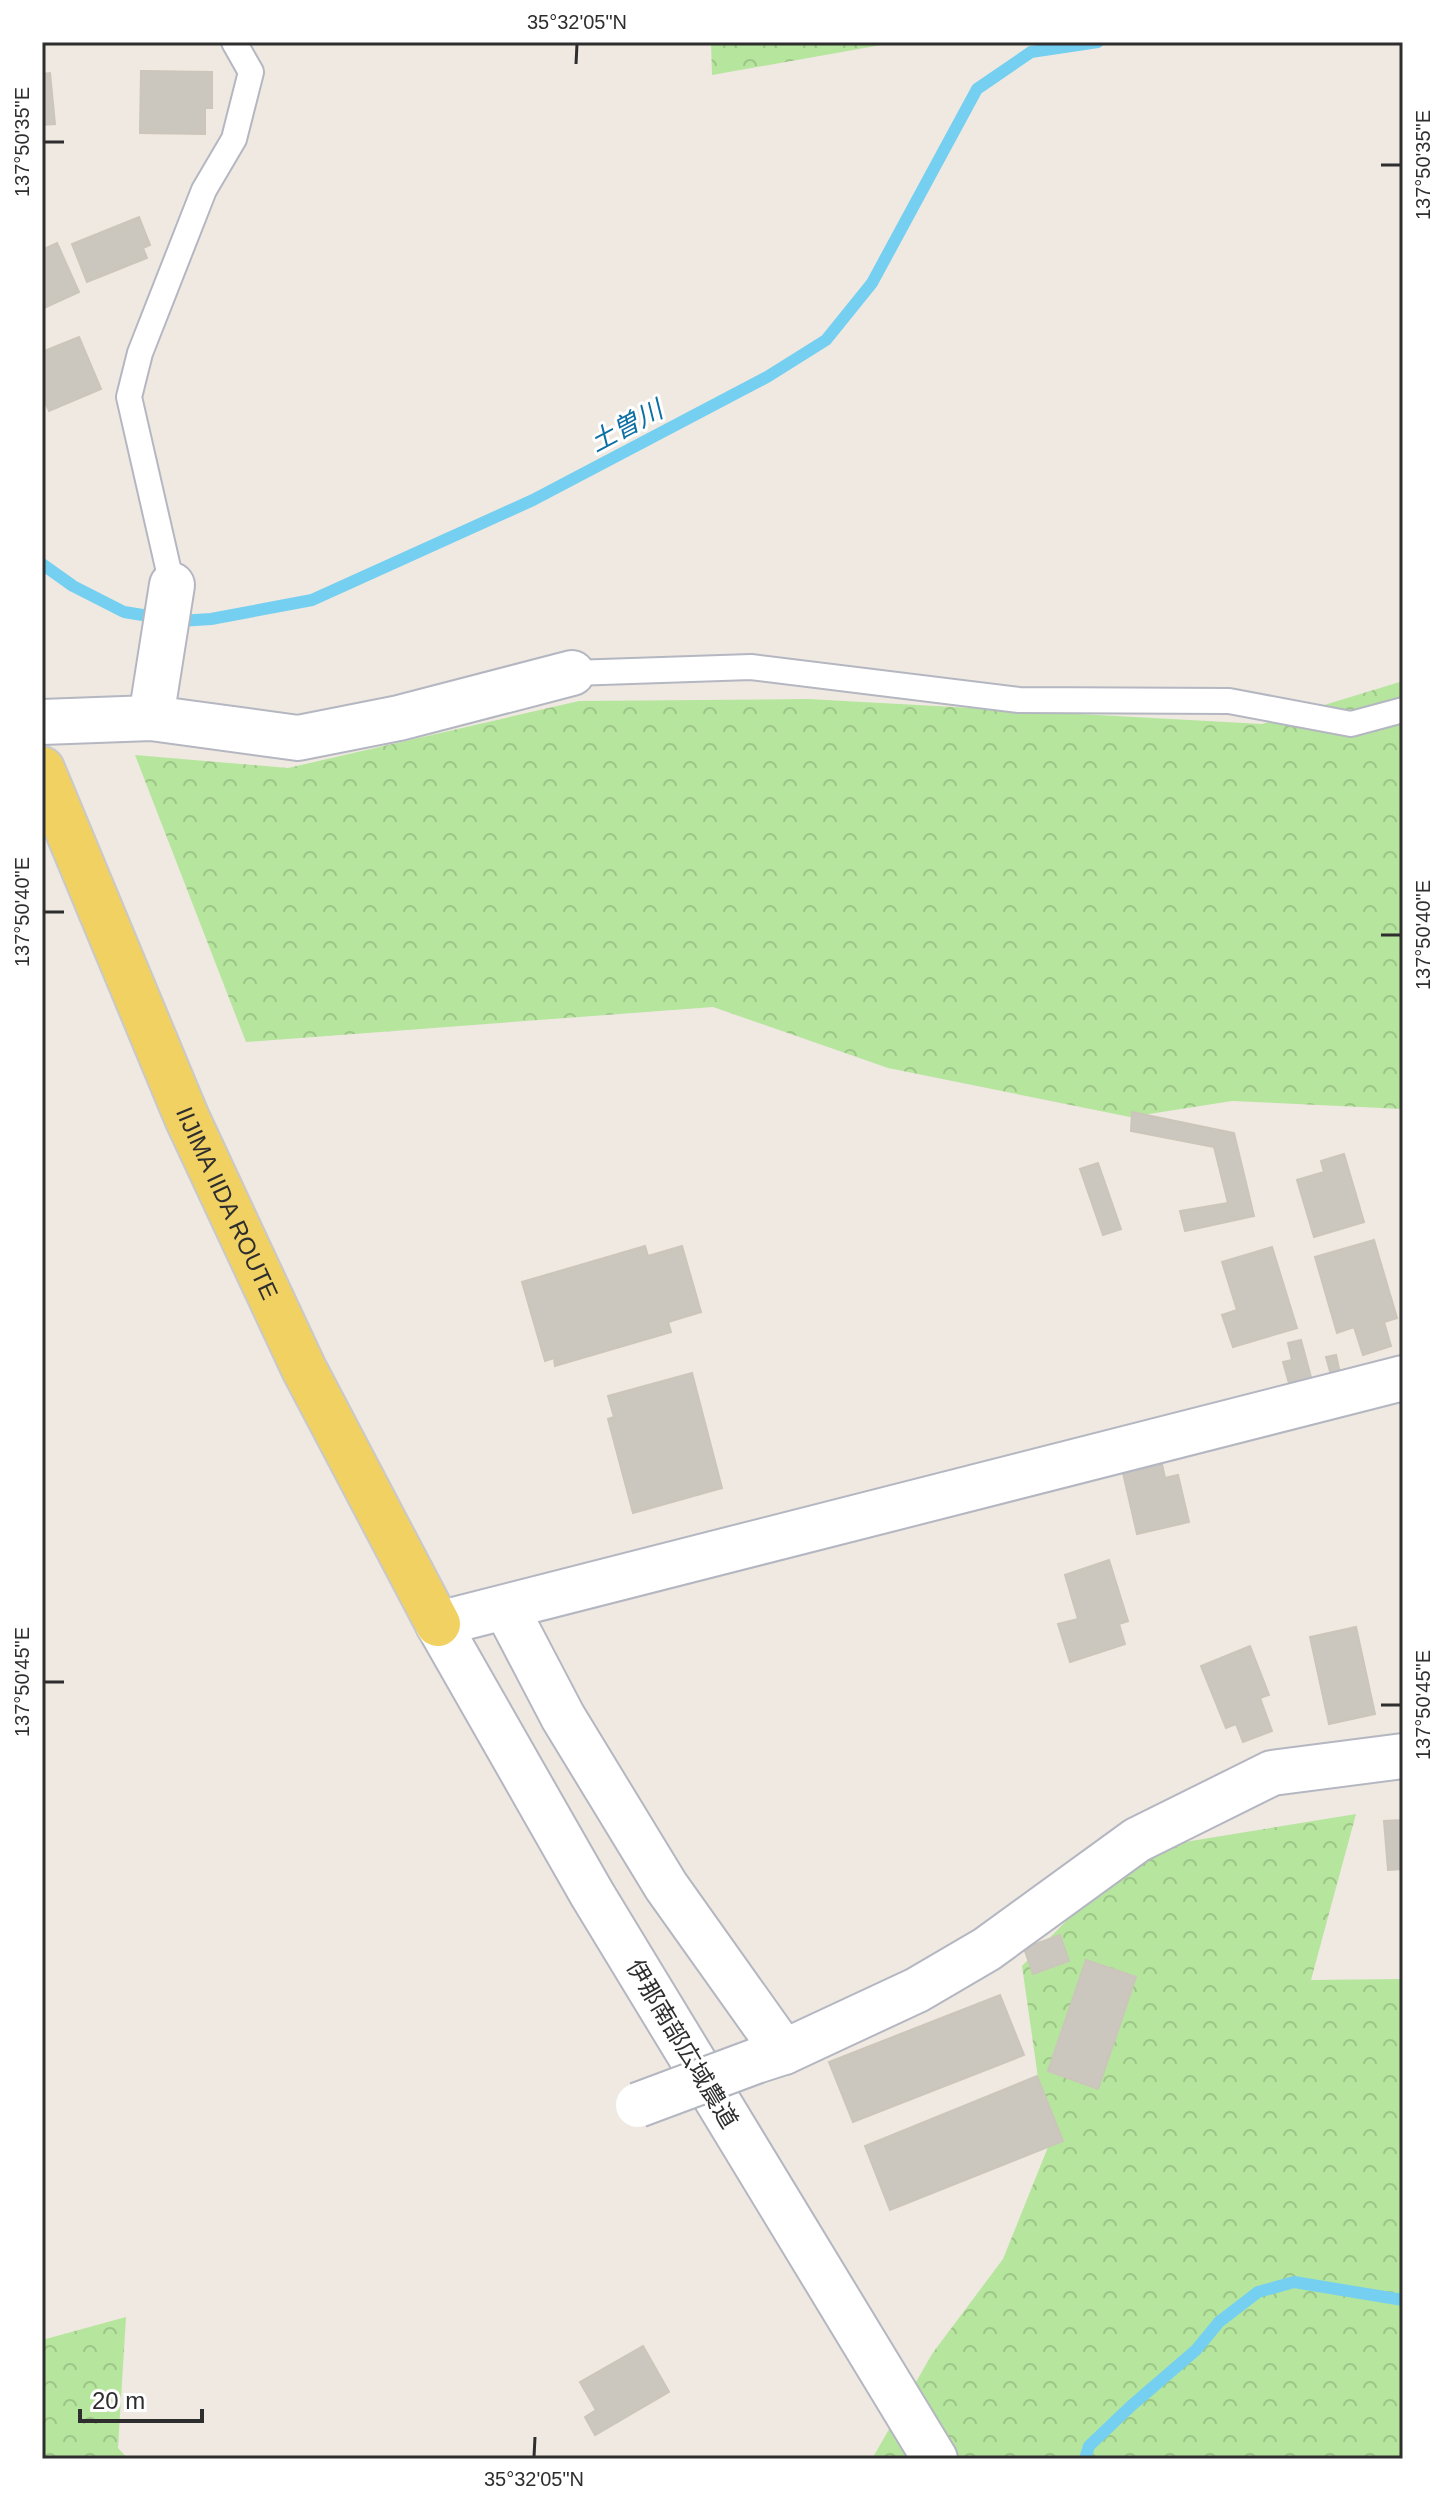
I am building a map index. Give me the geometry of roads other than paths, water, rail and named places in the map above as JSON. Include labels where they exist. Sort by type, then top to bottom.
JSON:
[{"type":"main road","name":"IIJIMA IIDA ROUTE","points":[[42,769],[187,1118],[304,1369],[438,1624]]},
{"type":"street","points":[[151,718],[172,585]]},
{"type":"street","points":[[42,722],[151,718],[298,738],[399,718],[572,673]]},
{"type":"street","points":[[438,1624],[1403,1378]]},
{"type":"street","points":[[506,1608],[563,1717],[770,2056]]},
{"type":"street","name":"伊那南部広域農道","points":[[438,1624],[592,1894],[935,2459]]},
{"type":"street","points":[[638,2105],[770,2056],[917,1990],[987,1949],[1137,1840],[1272,1773],[1403,1756]]},
{"type":"lane","points":[[172,585],[129,397],[140,353],[204,190],[234,139],[251,72],[234,42]]},
{"type":"lane","points":[[572,673],[751,667],[1019,700],[1229,701],[1351,724],[1403,710]]},
{"type":"waterway","name":"土曽川","points":[[42,564],[73,586],[124,612],[180,621],[211,619],[312,600],[533,500],[767,377],[826,340],[872,283],[977,89],[1031,52],[1098,42]]},
{"type":"waterway","points":[[1085,2459],[1089,2446],[1196,2350],[1219,2322],[1258,2292],[1294,2282],[1403,2300]]}]
